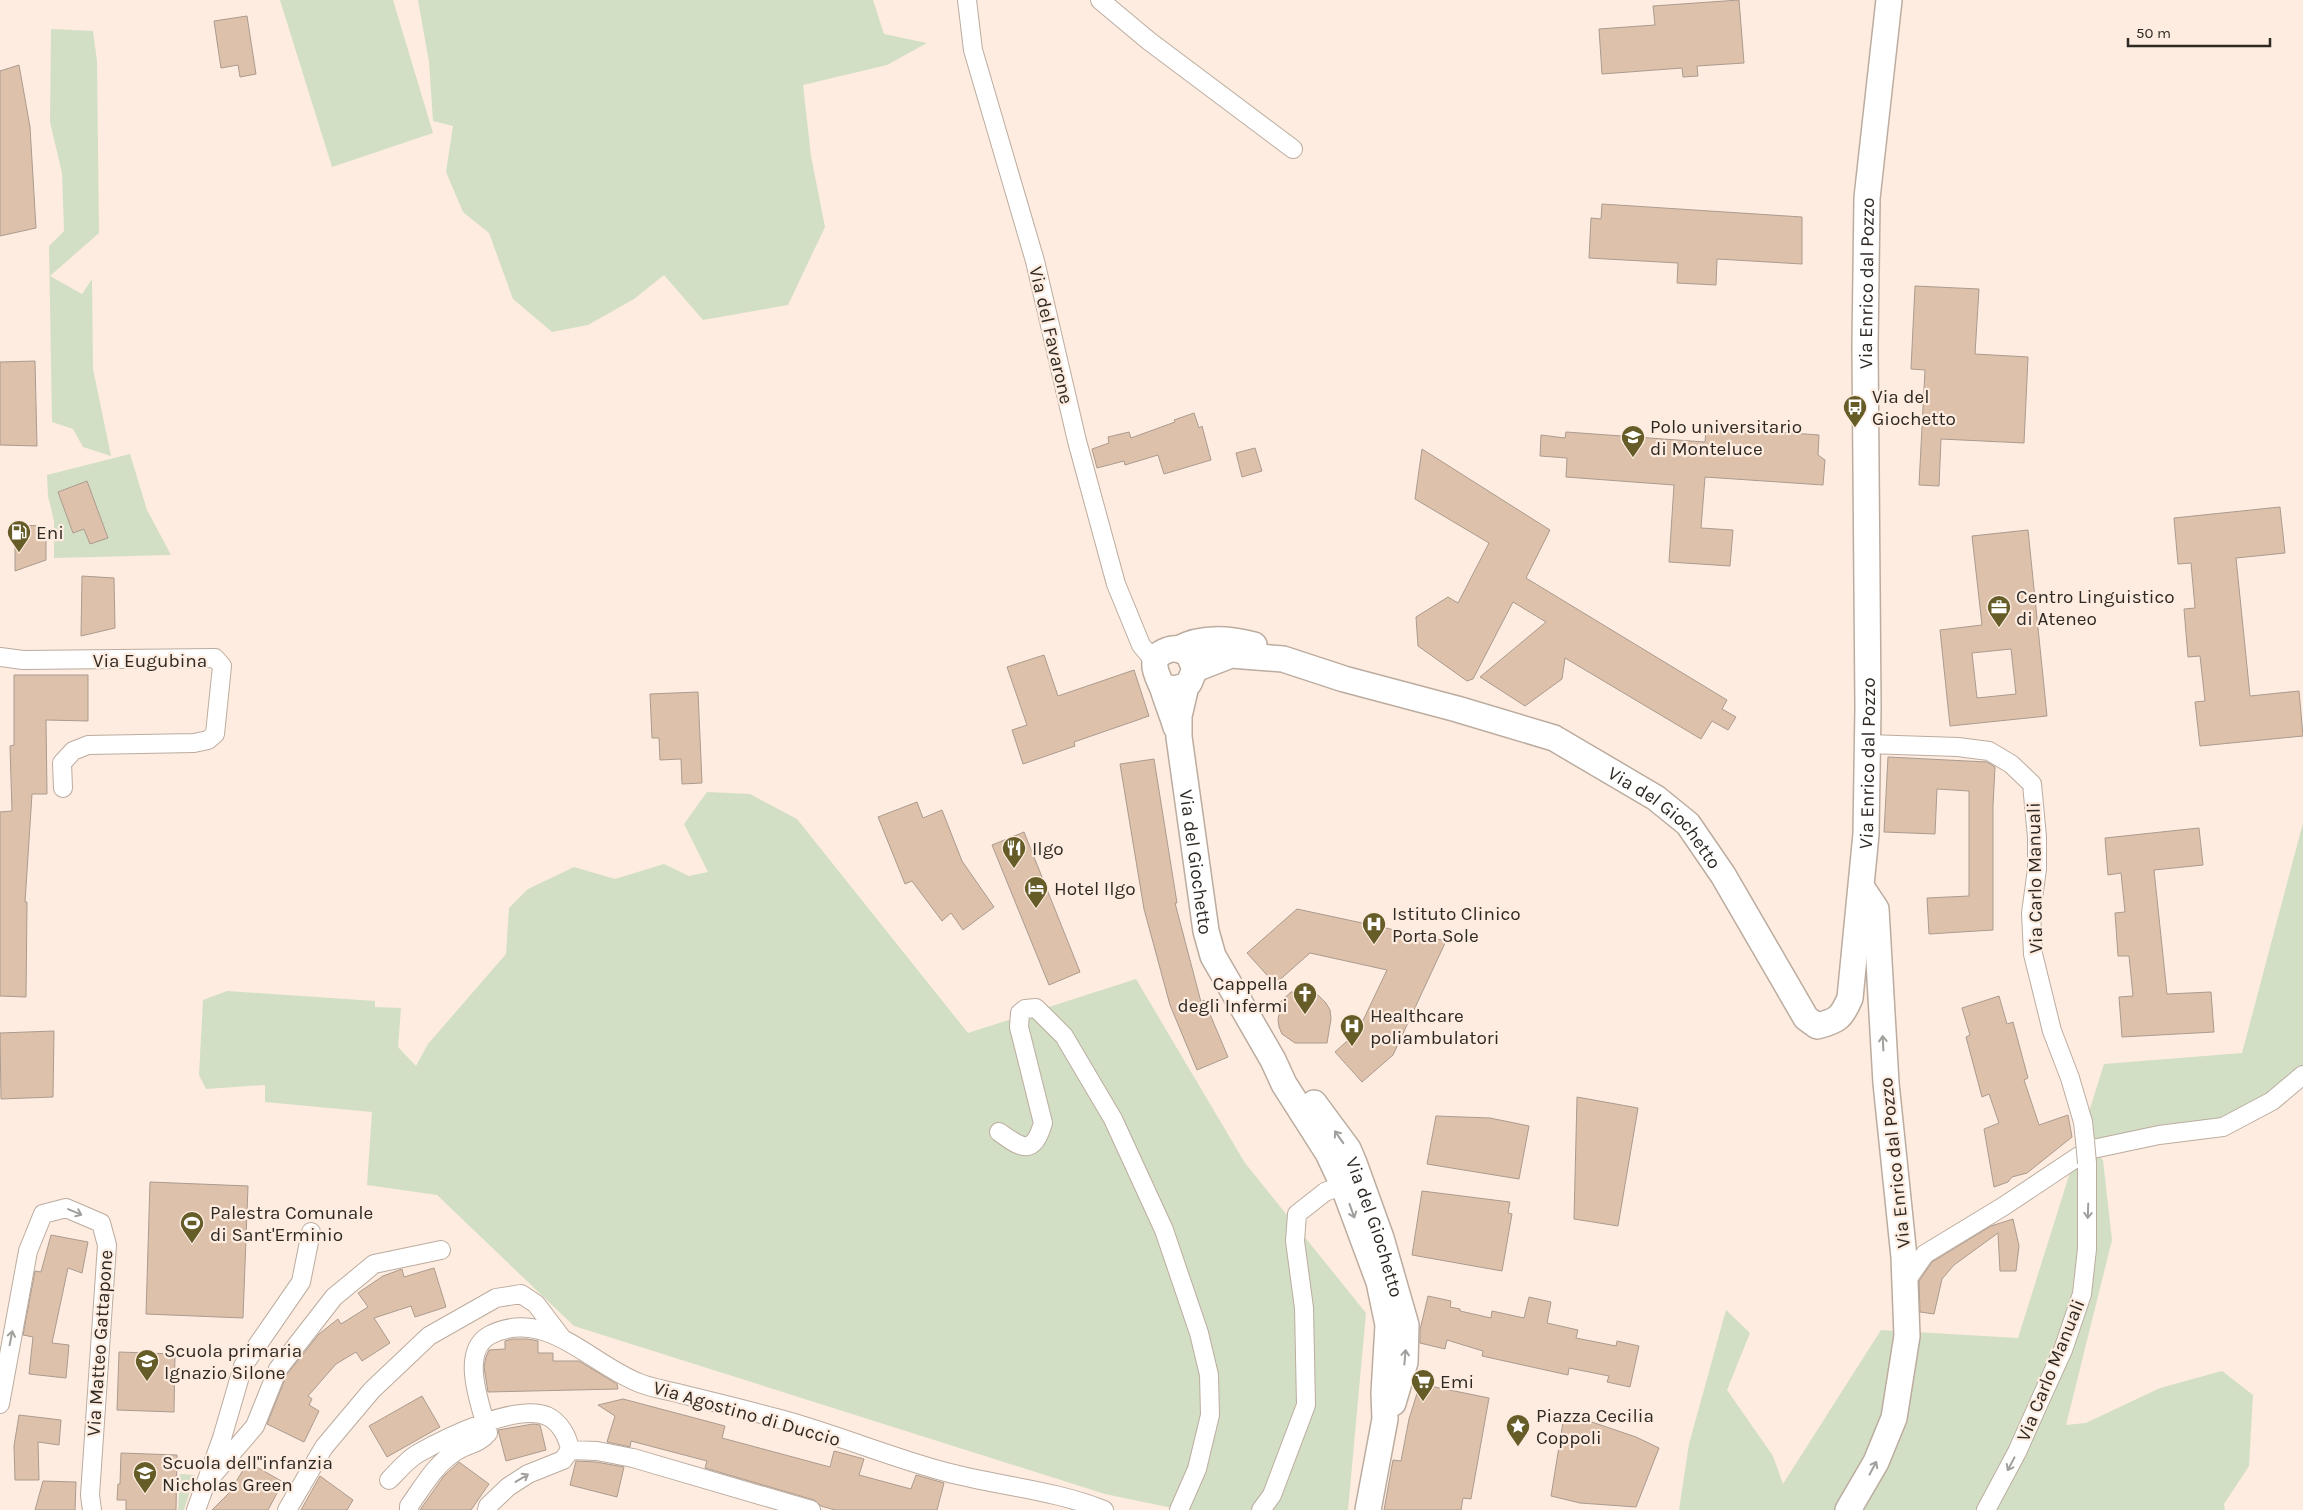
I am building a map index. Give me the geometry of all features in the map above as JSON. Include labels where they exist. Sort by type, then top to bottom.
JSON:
[{"type":"street","name":"Via del Favarone","points":[[968,0],[973,50],[1035,261],[1077,441],[1116,584],[1141,645],[1158,673]]},
{"type":"street","points":[[1100,0],[1149,41],[1293,149]]},
{"type":"street","name":"Via Enrico dal Pozzo","points":[[1848,1510],[1876,1462],[1894,1418],[1907,1336],[1906,1280],[1886,1083],[1876,909],[1862,888],[1866,834],[1868,744],[1865,346],[1867,198],[1889,0]]},
{"type":"street","name":"Via del Giochetto","points":[[1179,737],[1158,673],[1163,652],[1178,649],[1199,641],[1232,639],[1258,646],[1283,659],[1344,679],[1554,738],[1656,798],[1688,824],[1723,875],[1792,998],[1806,1018],[1817,1026],[1832,1023],[1843,1014],[1850,998],[1862,888]]},
{"type":"street","points":[[1178,649],[1190,655],[1190,677]]},
{"type":"street","name":"Via del Giochetto","points":[[1158,673],[1171,689],[1230,655],[1283,659]]},
{"type":"street","name":"Via Eugubina","points":[[0,658],[22,660],[215,658],[222,666],[214,734],[208,740],[194,743],[88,745],[73,752],[62,763],[63,788]]},
{"type":"street","name":"Via del Giochetto","points":[[1190,677],[1179,716],[1179,737],[1206,930],[1213,956],[1273,1060],[1284,1084],[1328,1153],[1343,1184],[1379,1282],[1388,1325],[1384,1393],[1385,1420]]},
{"type":"street","name":"Via Carlo Manuali","points":[[1868,744],[1958,747],[1989,751],[2011,764],[2032,784],[2037,837],[2037,869],[2031,913],[2033,954],[2052,1031],[2070,1078],[2083,1122],[2086,1152],[2087,1249],[2082,1294],[2062,1350],[2017,1452],[1986,1510]]},
{"type":"street","points":[[999,1132],[1019,1146],[1030,1146],[1038,1138],[1043,1123],[1019,1026],[1020,1013],[1025,1009],[1036,1008],[1064,1036],[1113,1119],[1164,1230],[1199,1333],[1209,1375],[1210,1416],[1197,1468],[1179,1510]]},
{"type":"street","name":"Via del Giochetto","points":[[1273,1060],[1288,1074],[1321,1112],[1348,1149],[1362,1182],[1394,1278],[1406,1325],[1405,1362],[1396,1394],[1385,1420],[1368,1510]]},
{"type":"street","points":[[1906,1280],[1926,1254],[2086,1152],[2159,1135],[2223,1127],[2272,1101],[2303,1075]]},
{"type":"street","points":[[1261,1510],[1272,1495],[1306,1405],[1304,1308],[1295,1241],[1297,1214],[1325,1192],[1343,1184]]},
{"type":"street","name":"Via Matteo Gattapone","points":[[0,1404],[28,1251],[43,1214],[66,1208],[102,1223],[107,1245],[90,1495],[92,1510]]},
{"type":"street","points":[[196,1510],[243,1366],[301,1282],[311,1232]]},
{"type":"street","points":[[206,1483],[254,1426],[278,1369],[334,1297],[374,1264],[441,1250]]},
{"type":"street","points":[[287,1510],[324,1447],[372,1390],[429,1336],[496,1298],[521,1294],[536,1304],[561,1337]]},
{"type":"street","name":"Via Agostino di Duccio","points":[[485,1421],[476,1395],[474,1370],[477,1347],[488,1336],[507,1328],[523,1326],[561,1337],[637,1382],[782,1420],[943,1472],[1082,1501],[1104,1510]]},
{"type":"street","points":[[388,1480],[416,1455],[485,1421],[537,1414],[549,1417],[568,1437],[570,1450],[563,1460],[528,1474],[508,1487],[488,1506],[487,1510]]},
{"type":"street","points":[[409,1510],[438,1465],[458,1450],[481,1441],[488,1433],[485,1421]]},
{"type":"street","points":[[570,1450],[597,1451],[633,1458],[811,1510]]},
{"type":"green space","points":[[280,0],[393,0],[433,133],[332,167]]},
{"type":"green space","points":[[418,0],[873,0],[884,34],[927,43],[887,65],[803,85],[811,156],[825,227],[788,305],[703,320],[664,275],[634,299],[588,325],[552,332],[513,299],[489,233],[463,212],[446,172],[453,126],[433,121],[429,62]]},
{"type":"green space","points":[[51,29],[93,31],[97,61],[99,233],[50,276],[82,294],[92,279],[93,369],[111,456],[83,447],[73,429],[52,422],[49,246],[64,231],[62,173],[50,122]]},
{"type":"green space","points":[[130,454],[147,510],[171,555],[54,558],[54,521],[48,496],[47,475]]},
{"type":"green space","points":[[707,792],[750,794],[797,819],[968,1033],[1136,979],[1245,1163],[1366,1313],[1348,1510],[1182,1510],[1105,1494],[574,1326],[437,1195],[367,1185],[372,1112],[265,1102],[265,1085],[206,1089],[199,1075],[203,1000],[227,991],[375,1001],[375,1007],[401,1008],[398,1047],[416,1066],[428,1044],[506,954],[509,908],[528,889],[574,867],[615,879],[664,864],[689,876],[708,872],[684,824]]},
{"type":"green space","points":[[2303,823],[2303,1075],[2223,1127],[2094,1150],[2103,1160],[2112,1240],[2066,1425],[2086,1423],[2160,1388],[2222,1371],[2253,1395],[2249,1466],[2224,1504],[2225,1510],[1679,1510],[1689,1444],[1726,1310],[1750,1333],[1727,1390],[1773,1456],[1783,1484],[1881,1330],[2018,1338],[2104,1064],[2242,1053]]},
{"type":"green space","points":[[180,1474],[195,1475],[184,1510],[178,1510]]},
{"type":"building","points":[[1739,0],[1744,63],[1697,66],[1698,76],[1683,77],[1682,68],[1602,74],[1599,29],[1655,25],[1653,6]]},
{"type":"building","points":[[247,16],[256,74],[240,77],[238,65],[221,68],[214,21]]},
{"type":"building","points":[[19,65],[30,127],[36,228],[0,236],[0,71]]},
{"type":"building","points":[[1602,204],[1802,217],[1802,264],[1717,259],[1716,285],[1677,283],[1678,263],[1589,258],[1591,218],[1601,219]]},
{"type":"building","points":[[1915,286],[1979,289],[1975,354],[2028,357],[2024,443],[1941,439],[1939,486],[1919,485],[1925,370],[1911,369]]},
{"type":"building","points":[[35,361],[37,446],[0,445],[0,362]]},
{"type":"building","points":[[1194,413],[1199,428],[1202,426],[1211,460],[1164,474],[1158,455],[1125,465],[1124,461],[1097,468],[1092,449],[1109,443],[1108,437],[1129,432],[1131,438]]},
{"type":"building","points":[[1706,427],[1819,435],[1818,455],[1825,460],[1823,485],[1705,477],[1701,528],[1733,530],[1730,566],[1669,562],[1674,485],[1566,477],[1567,458],[1540,456],[1541,435],[1565,438],[1566,432],[1705,442]]},
{"type":"building","points":[[1255,448],[1262,471],[1242,477],[1236,453]]},
{"type":"building","points":[[1422,449],[1550,530],[1526,578],[1727,700],[1722,709],[1736,717],[1728,730],[1712,721],[1701,739],[1565,658],[1562,679],[1525,706],[1480,677],[1546,622],[1513,602],[1473,679],[1467,681],[1418,646],[1416,617],[1448,597],[1458,603],[1489,543],[1415,499]]},
{"type":"building","points":[[87,481],[108,538],[90,544],[84,529],[73,533],[58,492]]},
{"type":"building","points":[[2280,507],[2285,553],[2236,558],[2250,696],[2299,691],[2303,736],[2200,746],[2195,702],[2205,701],[2200,656],[2188,657],[2184,609],[2195,608],[2191,563],[2178,564],[2174,518]]},
{"type":"building","points":[[15,525],[46,526],[46,560],[15,571]]},
{"type":"building","name":"Centro Linguistico di Ateneo","points":[[2028,530],[2047,716],[1950,726],[1940,630],[1982,625],[1972,536]],"holes":[[[2011,649],[2016,694],[1977,698],[1972,653]]]},
{"type":"building","points":[[82,576],[114,578],[115,628],[81,636]]},
{"type":"building","points":[[1044,655],[1058,696],[1134,670],[1149,716],[1074,742],[1075,746],[1023,764],[1012,730],[1027,725],[1007,667]]},
{"type":"building","points":[[14,675],[88,675],[88,721],[46,720],[47,794],[32,794],[25,902],[27,902],[26,997],[0,996],[0,812],[12,811],[10,746],[14,745]]},
{"type":"building","points":[[698,692],[702,783],[682,784],[681,759],[660,760],[659,738],[652,738],[650,694]]},
{"type":"building","points":[[1888,757],[1987,762],[1995,767],[1993,806],[1993,930],[1929,934],[1927,898],[1969,896],[1969,791],[1937,789],[1935,834],[1884,832]]},
{"type":"building","points":[[1154,759],[1177,903],[1175,903],[1201,1002],[1204,1000],[1228,1057],[1197,1070],[1170,1005],[1144,909],[1120,764]]},
{"type":"building","points":[[917,802],[923,818],[942,810],[962,861],[994,907],[963,930],[951,913],[942,921],[912,881],[905,884],[878,817]]},
{"type":"building","points":[[2199,828],[2203,865],[2154,870],[2167,994],[2211,992],[2214,1032],[2122,1037],[2119,997],[2133,996],[2129,956],[2118,956],[2115,913],[2125,912],[2121,873],[2108,875],[2105,838]]},
{"type":"building","name":"Hotel Ilgo","points":[[1024,832],[1080,972],[1049,985],[992,845]]},
{"type":"building","points":[[1297,909],[1446,941],[1393,1055],[1362,1082],[1335,1052],[1358,1031],[1387,970],[1310,953],[1275,984],[1247,953]]},
{"type":"building","name":"Cappella degli Infermi","points":[[1308,991],[1318,995],[1330,1010],[1331,1019],[1327,1043],[1295,1043],[1282,1034],[1279,1027],[1278,1019],[1281,1007],[1278,1004],[1291,992]]},
{"type":"building","points":[[1999,996],[2007,1024],[2013,1022],[2028,1078],[2024,1080],[2039,1125],[2068,1115],[2072,1137],[2027,1173],[2012,1177],[2008,1182],[1994,1187],[1984,1129],[1999,1123],[1989,1094],[1982,1097],[1966,1037],[1970,1035],[1962,1008]]},
{"type":"building","points":[[54,1031],[53,1097],[1,1099],[0,1033]]},
{"type":"building","points":[[1577,1097],[1638,1108],[1618,1226],[1574,1219]]},
{"type":"building","points":[[1436,1116],[1490,1118],[1529,1126],[1519,1179],[1427,1164]]},
{"type":"building","points":[[150,1182],[248,1186],[243,1318],[146,1314]]},
{"type":"building","points":[[1422,1191],[1510,1202],[1508,1213],[1512,1214],[1502,1271],[1412,1255]]},
{"type":"building","points":[[2013,1219],[2019,1246],[2016,1271],[2000,1271],[1998,1233],[1954,1265],[1942,1279],[1934,1314],[1920,1312],[1919,1281],[1932,1262],[1991,1226]]},
{"type":"building","points":[[51,1235],[88,1242],[82,1273],[68,1268],[52,1343],[69,1345],[66,1378],[29,1374],[33,1337],[23,1335],[35,1271],[41,1272]]},
{"type":"building","points":[[434,1268],[446,1307],[415,1317],[411,1306],[374,1318],[390,1343],[362,1361],[356,1352],[336,1364],[308,1396],[312,1399],[309,1405],[319,1411],[304,1442],[267,1424],[287,1374],[319,1334],[338,1319],[341,1324],[368,1307],[358,1293],[383,1276],[402,1269],[404,1277]]},
{"type":"building","points":[[1428,1296],[1451,1301],[1450,1307],[1460,1309],[1460,1311],[1491,1318],[1492,1311],[1524,1318],[1529,1297],[1551,1302],[1547,1323],[1578,1330],[1576,1338],[1616,1346],[1617,1341],[1639,1346],[1630,1387],[1607,1382],[1609,1376],[1569,1368],[1568,1375],[1482,1356],[1483,1351],[1447,1340],[1445,1349],[1420,1343],[1420,1330]]},
{"type":"building","points":[[512,1339],[538,1341],[538,1353],[553,1353],[553,1361],[579,1361],[617,1384],[618,1389],[488,1392],[484,1367],[489,1350],[505,1349],[505,1341]]},
{"type":"building","points":[[119,1352],[175,1354],[174,1412],[117,1410]]},
{"type":"building","points":[[1420,1384],[1489,1398],[1471,1499],[1463,1498],[1461,1510],[1384,1510],[1393,1460],[1401,1461],[1409,1419]]},
{"type":"building","points":[[422,1396],[440,1427],[387,1457],[369,1426]]},
{"type":"building","points":[[623,1399],[725,1426],[722,1438],[830,1467],[834,1451],[864,1459],[859,1475],[911,1489],[916,1475],[944,1483],[937,1510],[835,1510],[821,1506],[814,1500],[705,1468],[707,1461],[631,1441],[630,1447],[607,1442],[615,1416],[598,1405]]},
{"type":"building","points":[[19,1415],[61,1420],[59,1445],[38,1442],[39,1480],[15,1480],[14,1446]]},
{"type":"building","points":[[1564,1416],[1583,1419],[1636,1437],[1659,1448],[1636,1507],[1580,1503],[1551,1496]]},
{"type":"building","points":[[533,1424],[540,1425],[546,1450],[506,1461],[498,1430]]},
{"type":"building","points":[[121,1453],[177,1455],[176,1510],[126,1510],[126,1500],[117,1500],[118,1484],[120,1484]]},
{"type":"building","points":[[576,1461],[624,1467],[617,1497],[570,1485]]},
{"type":"building","points":[[248,1462],[283,1482],[268,1510],[212,1510],[229,1493]]},
{"type":"building","points":[[459,1462],[489,1484],[471,1510],[420,1510],[444,1476]]},
{"type":"building","points":[[320,1476],[353,1500],[347,1510],[301,1510]]},
{"type":"building","points":[[43,1481],[76,1482],[75,1510],[35,1510]]},
{"type":"place","name":"Via del Giochetto","points":[[1855,428]]},
{"type":"place","name":"Polo universitario di Monteluce","points":[[1633,458]]},
{"type":"place","name":"Eni","points":[[19,553]]},
{"type":"place","name":"Centro Linguistico di Ateneo","points":[[1999,628]]},
{"type":"place","name":"Ilgo","points":[[1014,869]]},
{"type":"place","name":"Hotel Ilgo","points":[[1036,909]]},
{"type":"place","name":"Istituto Clinico Porta Sole","points":[[1374,945]]},
{"type":"place","name":"Cappella degli Infermi","points":[[1305,1015]]},
{"type":"place","name":"Healthcare poliambulatori","points":[[1352,1047]]},
{"type":"place","name":"Palestra Comunale di Sant'Erminio","points":[[192,1244]]},
{"type":"place","name":"Scuola primaria Ignazio Silone","points":[[147,1382]]},
{"type":"place","name":"Emi","points":[[1423,1402]]},
{"type":"place","name":"Piazza Cecilia Coppoli","points":[[1518,1447]]},
{"type":"place","name":"Scuola dell''infanzia Nicholas Green","points":[[145,1494]]}]
